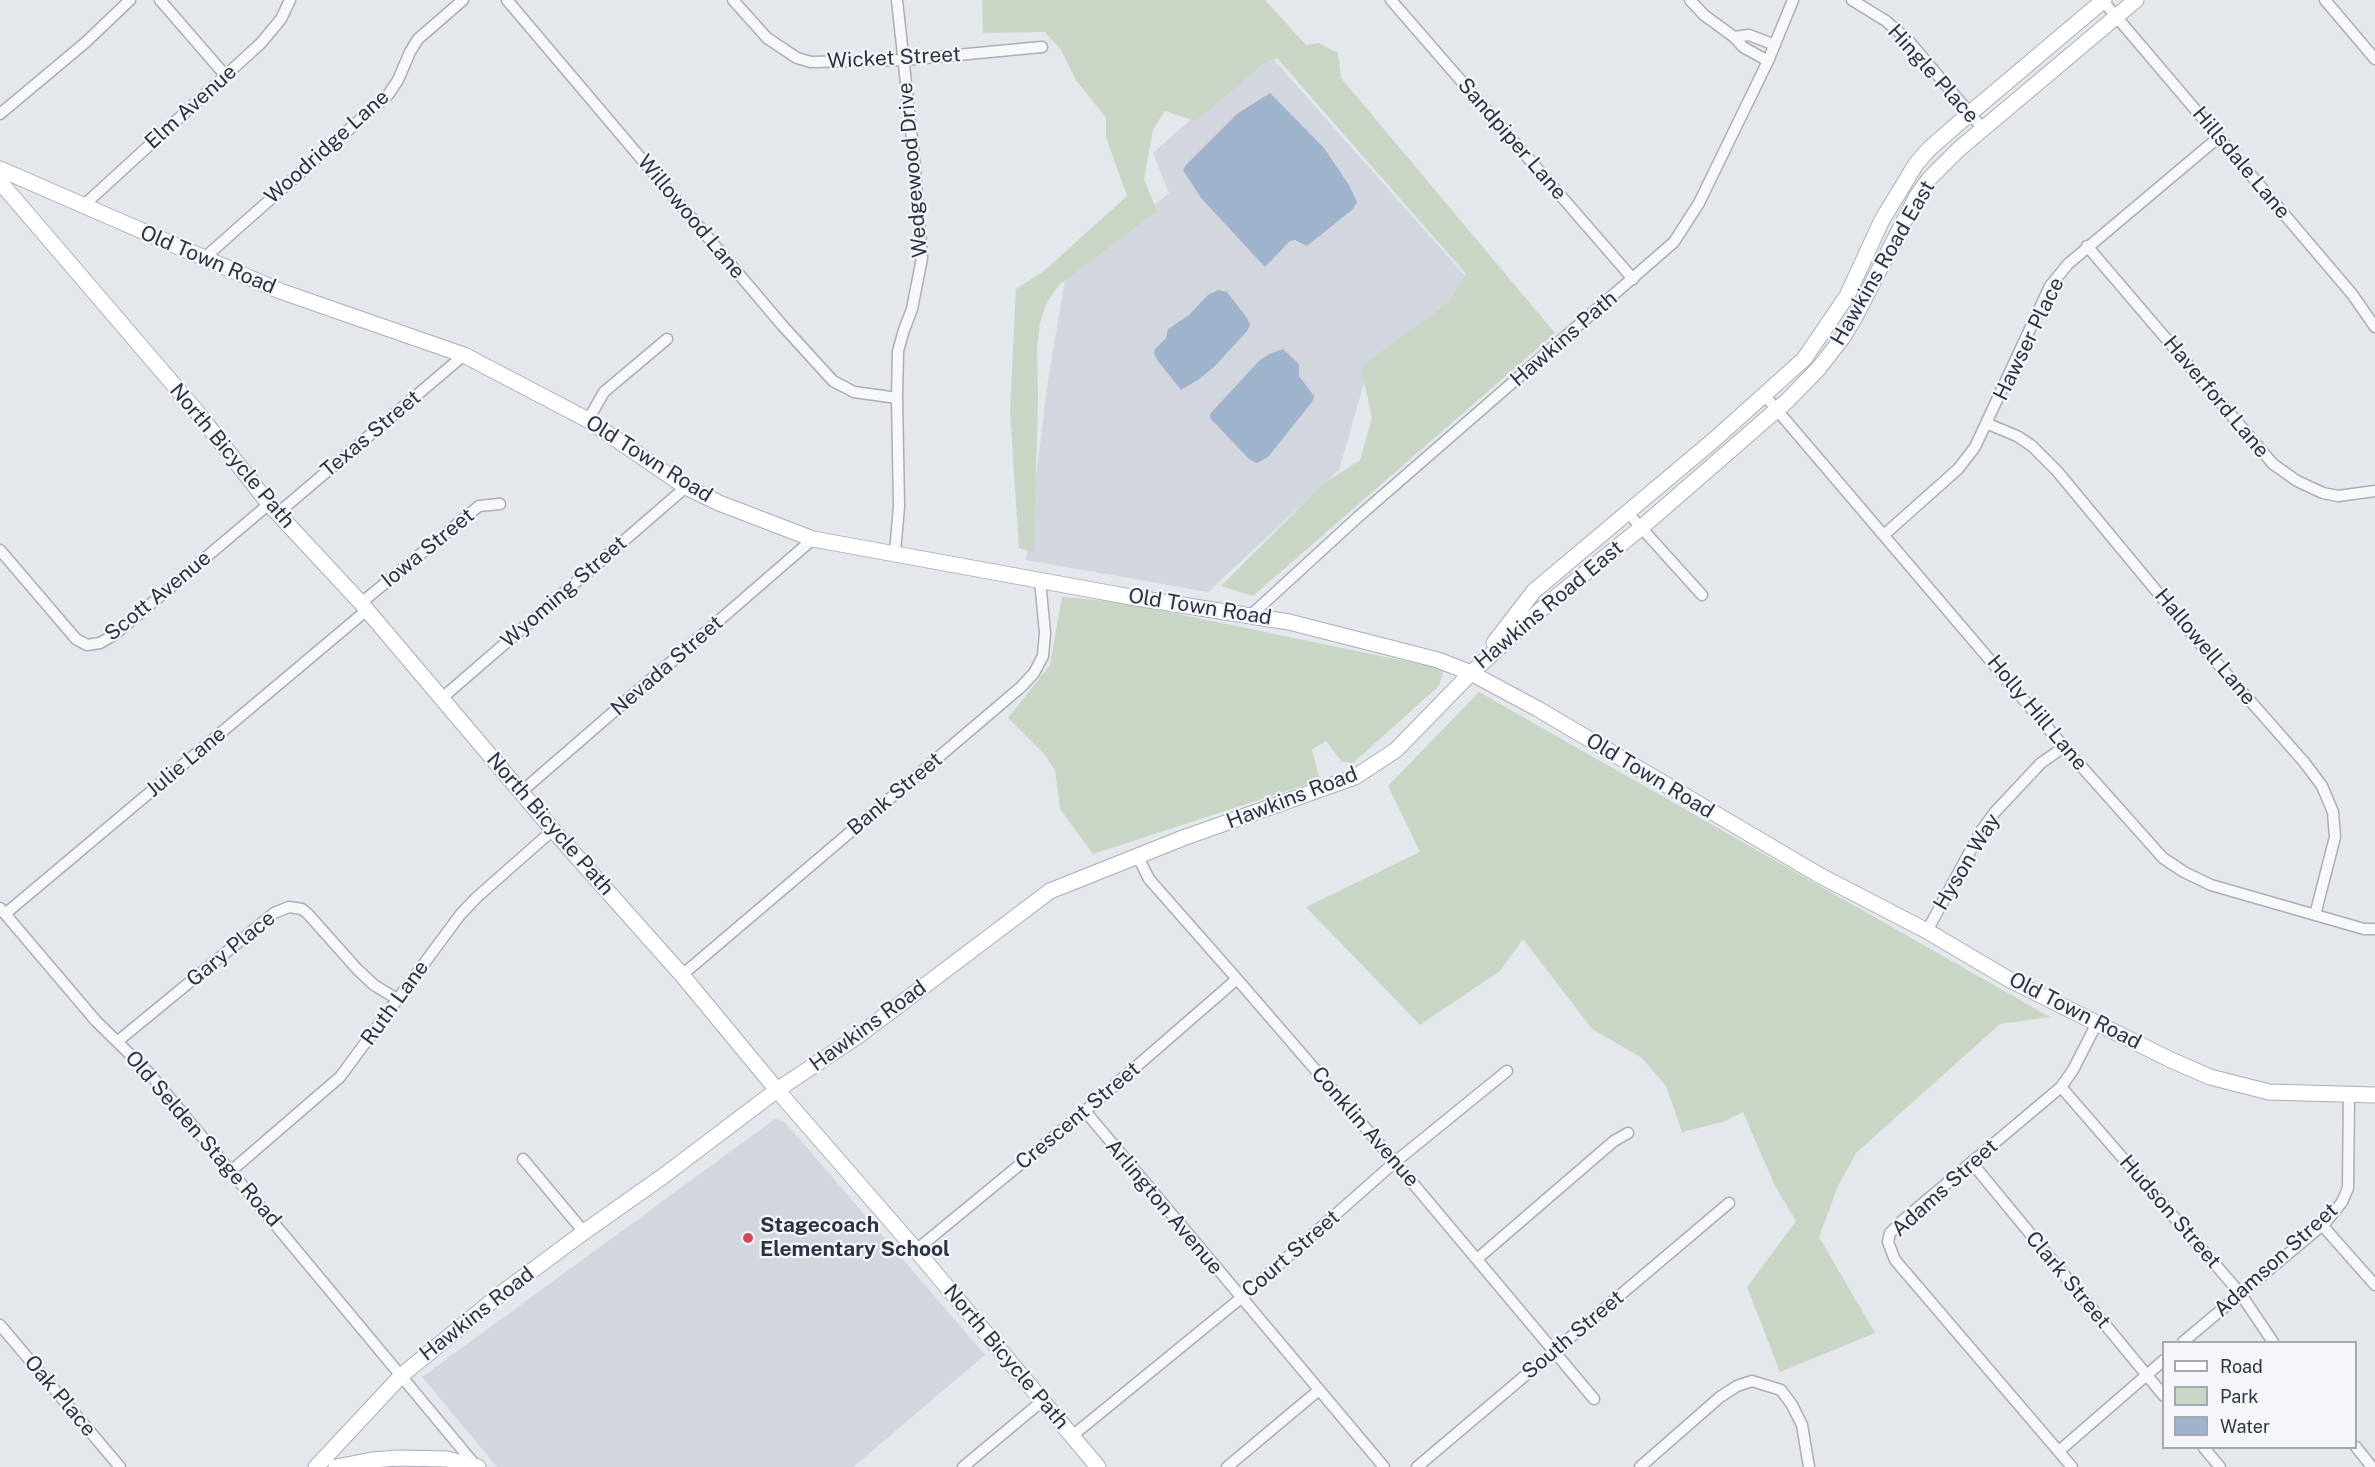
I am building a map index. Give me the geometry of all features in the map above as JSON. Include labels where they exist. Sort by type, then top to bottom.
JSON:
[{"type":"street","points":[[0,114],[86,42],[130,0]]},
{"type":"street","points":[[160,0],[225,75]]},
{"type":"street","name":"Elm Avenue","points":[[83,206],[261,43],[281,19],[290,0]]},
{"type":"street","name":"Woodridge Lane","points":[[202,259],[388,95],[399,80],[418,39],[463,0]]},
{"type":"street","name":"Willowood Lane","points":[[507,0],[782,325],[833,381],[854,392],[897,398]]},
{"type":"street","name":"Wicket Street","points":[[733,0],[767,38],[797,58],[811,62],[904,60],[1042,47]]},
{"type":"street","name":"Wedgewood Drive","points":[[896,553],[899,506],[898,351],[912,309],[922,258],[897,0]]},
{"type":"street","name":"Sandpiper Lane","points":[[1391,0],[1633,279]]},
{"type":"street","points":[[1690,0],[1704,15],[1734,36],[1743,47],[1768,61]]},
{"type":"street","name":"Hawkins Path","points":[[1251,615],[1358,517],[1674,242],[1699,203],[1768,61],[1792,0]]},
{"type":"street","name":"Hingle Place","points":[[1852,0],[1886,21],[1908,40],[1968,114],[1983,129]]},
{"type":"street","name":"Hawkins Road East","points":[[1471,673],[1546,604],[1642,527],[1778,409],[1819,368],[1856,317],[1911,206],[1929,179],[1983,129],[2136,0]]},
{"type":"street","points":[[2325,0],[2373,54]]},
{"type":"street","name":"Hawkins Road East","points":[[1471,673],[1534,591],[1765,396],[1804,359],[1846,296],[1882,220],[1916,164],[1929,149],[1968,114],[2104,1]]},
{"type":"street","name":"Hillsdale Lane","points":[[2104,1],[2352,294],[2375,327]]},
{"type":"street","points":[[1734,36],[1749,35],[1775,45]]},
{"type":"street","name":"Hawser Place","points":[[1885,534],[1958,469],[1975,447],[1988,424],[2050,286],[2068,264],[2086,246],[2219,137]]},
{"type":"street","name":"Old Town Road","points":[[0,169],[202,259],[280,291],[464,355],[588,420],[686,487],[719,503],[813,539],[1131,597],[1289,622],[1409,651],[1471,673],[1538,709],[1819,875],[1927,931],[2010,980],[2210,1077],[2269,1092],[2375,1095]]},
{"type":"street","name":"North Bicycle Path","points":[[0,182],[197,412],[274,508],[364,607],[553,830],[682,975],[1098,1467]]},
{"type":"street","points":[[22,208],[26,199],[41,187]]},
{"type":"street","name":"Haverford Lane","points":[[2086,246],[2273,464],[2297,481],[2323,493],[2338,496],[2375,490]]},
{"type":"street","points":[[588,420],[604,392],[667,339]]},
{"type":"street","name":"Texas Street","points":[[274,508],[464,355]]},
{"type":"street","name":"Holly Hill Lane","points":[[1765,396],[1885,534],[2064,747],[2163,858],[2184,872],[2238,895],[2364,929],[2375,929]]},
{"type":"street","name":"Hallowell Lane","points":[[1988,424],[2032,446],[2057,471],[2322,786],[2332,812],[2335,837],[2315,915]]},
{"type":"street","name":"Wyoming Street","points":[[442,698],[686,487]]},
{"type":"street","name":"Iowa Street","points":[[364,607],[479,506],[500,504]]},
{"type":"street","name":"Scott Avenue","points":[[0,550],[76,639],[87,645],[100,643],[114,635],[274,508]]},
{"type":"street","points":[[1627,512],[1702,595]]},
{"type":"street","name":"Nevada Street","points":[[521,792],[813,539]]},
{"type":"street","name":"Bank Street","points":[[682,975],[1021,687],[1034,673],[1043,656],[1045,633],[1040,580]]},
{"type":"street","name":"Julie Lane","points":[[3,911],[364,607]]},
{"type":"street","name":"Hawkins Road","points":[[316,1467],[402,1375],[502,1293],[777,1090],[858,1036],[1050,891],[1137,855],[1355,777],[1396,750],[1471,673]]},
{"type":"street","name":"Hyson Way","points":[[1927,931],[1954,879],[1995,812],[2041,763],[2064,747]]},
{"type":"street","name":"Ruth Lane","points":[[231,1171],[340,1077],[460,915],[553,830]]},
{"type":"street","name":"Conklin Avenue","points":[[1137,855],[1149,879],[1395,1162],[1594,1399]]},
{"type":"street","name":"Gary Place","points":[[118,1041],[274,913],[289,907],[302,909],[308,914],[357,969],[374,985],[397,999]]},
{"type":"street","name":"Old Selden Stage Road","points":[[3,911],[96,1021],[149,1073],[477,1466]]},
{"type":"street","name":"Crescent Street","points":[[916,1250],[1084,1112],[1237,979]]},
{"type":"street","name":"Adams Street","points":[[2072,1467],[1895,1260],[1889,1250],[1888,1242],[1890,1233],[2061,1087],[2073,1070],[2097,1023]]},
{"type":"street","name":"Court Street","points":[[1072,1436],[1241,1299],[1395,1162],[1508,1071]]},
{"type":"street","name":"Hudson Street","points":[[2061,1087],[2240,1293],[2272,1341]]},
{"type":"street","name":"Adamson Street","points":[[2184,1341],[2322,1225],[2342,1202],[2348,1188],[2349,1095]]},
{"type":"street","name":"Arlington Avenue","points":[[1084,1112],[1384,1467]]},
{"type":"street","points":[[1478,1259],[1614,1141],[1628,1133]]},
{"type":"street","points":[[523,1159],[584,1232]]},
{"type":"street","name":"Clark Street","points":[[1972,1163],[2162,1395]]},
{"type":"street","name":"South Street","points":[[1417,1467],[1729,1203]]},
{"type":"street","points":[[2322,1225],[2375,1285]]},
{"type":"street","name":"Oak Place","points":[[0,1325],[120,1467]]},
{"type":"street","points":[[2059,1451],[2162,1361]]},
{"type":"street","points":[[1640,1467],[1720,1397],[1737,1386],[1752,1381],[1781,1390],[1792,1405],[1802,1425],[1809,1467]]},
{"type":"street","points":[[1227,1467],[1320,1390]]},
{"type":"street","points":[[963,1467],[1041,1401]]},
{"type":"street","points":[[2205,1449],[2220,1467]]},
{"type":"street","points":[[2357,1449],[2372,1467]]},
{"type":"street","points":[[336,1467],[398,1458],[447,1459],[477,1466]]},
{"type":"shaded area","points":[[1267,52],[1475,287],[1369,366],[1339,470],[1208,592],[1026,560],[1048,380],[1065,280],[1169,193],[1153,153]]},
{"type":"shaded area","name":"Stagecoach Elementary School","points":[[775,1119],[784,1121],[985,1355],[853,1467],[497,1467],[422,1377]]},
{"type":"green space","points":[[982,0],[1265,0],[1306,45],[1319,43],[1338,53],[1341,78],[1555,333],[1253,596],[1221,586],[1323,484],[1360,460],[1372,418],[1361,367],[1450,301],[1466,274],[1277,58],[1264,63],[1196,121],[1165,111],[1153,129],[1144,179],[1157,211],[1059,285],[1046,304],[1040,323],[1037,348],[1034,552],[1019,548],[1010,411],[1016,289],[1044,271],[1127,196],[1106,137],[1106,118],[1076,80],[1061,50],[1045,32],[983,33]]},
{"type":"green space","points":[[1062,597],[1120,602],[1434,667],[1443,671],[1439,686],[1353,763],[1342,762],[1326,741],[1312,750],[1320,780],[1093,854],[1060,809],[1055,770],[1044,754],[1008,718],[1050,665]]},
{"type":"green space","points":[[1479,692],[2050,1017],[2000,1024],[1856,1153],[1838,1186],[1819,1237],[1875,1333],[1780,1372],[1747,1287],[1796,1221],[1775,1186],[1743,1112],[1723,1122],[1682,1132],[1666,1086],[1642,1058],[1592,1029],[1523,939],[1500,971],[1420,1025],[1306,907],[1420,852],[1388,786]]},
{"type":"water","points":[[1270,93],[1324,148],[1349,185],[1357,202],[1353,209],[1307,246],[1295,240],[1290,241],[1265,267],[1201,198],[1183,170],[1237,114]]},
{"type":"water","points":[[1218,290],[1227,292],[1250,325],[1215,366],[1181,390],[1158,361],[1154,353],[1155,349],[1166,338],[1168,329],[1189,315],[1208,295]]},
{"type":"water","points":[[1283,349],[1299,364],[1299,376],[1314,396],[1312,402],[1268,457],[1257,463],[1249,459],[1210,418],[1210,414],[1259,361]]},
{"type":"place","name":"Stagecoach Elementary School","points":[[748,1238]]}]
